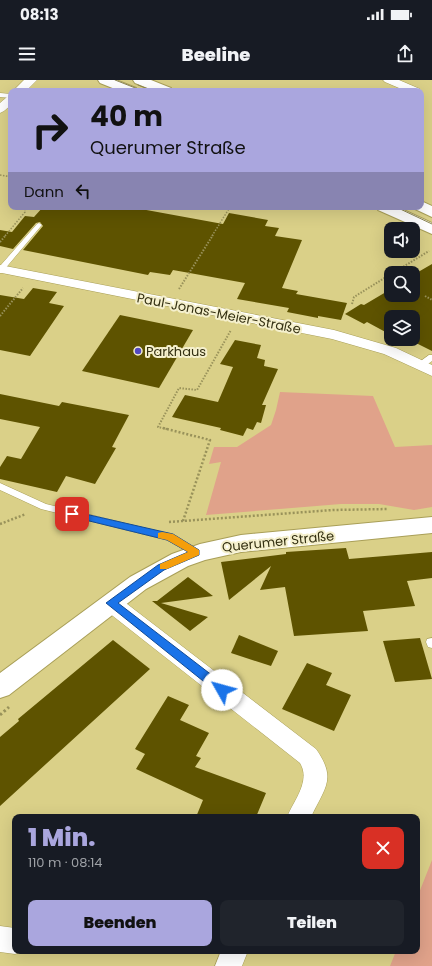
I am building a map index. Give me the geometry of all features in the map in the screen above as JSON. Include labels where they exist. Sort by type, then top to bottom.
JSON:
[{"type":"street","points":[[22,88],[31,80]]},
{"type":"street","points":[[104,80],[124,88]]},
{"type":"street","points":[[140,80],[159,88]]},
{"type":"street","points":[[388,80],[407,88]]},
{"type":"street","points":[[0,110],[8,101]]},
{"type":"street","points":[[390,210],[432,230]]},
{"type":"street","name":"Paul-Jonas-Meier-Straße","points":[[1,269],[364,342],[428,364]]},
{"type":"street","name":"Querumer Straße","points":[[6,696],[110,603],[161,568],[196,553],[250,541],[432,525]]},
{"type":"street","points":[[110,603],[308,756],[316,768],[316,782],[300,814]]},
{"type":"street","points":[[0,939],[12,941]]},
{"type":"street","points":[[228,966],[234,954]]},
{"type":"lane","points":[[1,269],[39,225]]},
{"type":"lane","points":[[0,486],[44,507],[170,537],[196,553]]},
{"type":"path","points":[[0,242],[25,212],[25,210]]},
{"type":"path","points":[[170,303],[228,210]]},
{"type":"path","points":[[405,266],[428,251]]},
{"type":"path","points":[[352,304],[354,298],[384,279]]},
{"type":"path","points":[[0,316],[24,287]]},
{"type":"path","points":[[425,296],[432,300]]},
{"type":"path","points":[[183,521],[210,440],[158,427],[179,388],[197,390],[237,316]]},
{"type":"path","points":[[0,524],[44,507]]},
{"type":"path","points":[[168,522],[333,510],[379,508],[393,509]]},
{"type":"path","points":[[0,715],[6,696]]},
{"type":"shaded area","points":[[280,392],[373,396],[395,447],[432,445],[432,507],[414,510],[379,504],[341,504],[206,515],[221,462],[209,464],[214,447],[237,447],[271,425]]},
{"type":"shaded area","points":[[432,860],[432,966],[390,966],[395,954],[420,954],[420,890]]},
{"type":"building","points":[[40,210],[146,210],[223,224],[229,213],[268,220],[265,226],[279,228],[275,236],[302,240],[282,288],[298,291],[296,294],[347,303],[341,320],[318,316],[318,318],[287,312],[289,308],[237,299],[245,283],[173,270],[170,275],[150,272],[148,275],[23,250],[43,226],[40,222],[36,223],[13,249],[0,246],[0,230],[12,232],[25,216],[34,217]]},
{"type":"building","points":[[432,264],[432,351],[420,345],[420,310],[384,310],[384,331],[367,322],[364,324],[345,314],[361,304],[364,305],[384,293],[384,302],[420,302],[420,271]]},
{"type":"building","points":[[33,288],[57,292],[49,303],[64,306],[30,356],[0,350],[0,295],[24,299]]},
{"type":"building","name":"Parkhaus","points":[[120,315],[193,330],[159,388],[82,371]]},
{"type":"building","points":[[235,340],[261,345],[257,358],[265,360],[264,366],[278,369],[262,405],[266,405],[261,423],[257,422],[253,430],[247,428],[243,436],[220,430],[221,428],[172,417],[185,395],[218,402],[233,367],[220,364]]},
{"type":"building","points":[[0,394],[59,406],[62,402],[129,415],[112,447],[116,448],[95,484],[66,476],[57,492],[0,479],[0,467],[7,456],[21,459],[40,427],[0,419]]},
{"type":"building","points":[[346,548],[349,559],[432,552],[432,578],[407,581],[415,606],[363,611],[368,631],[294,636],[285,587],[260,590],[271,566],[229,600],[221,562],[286,554],[286,552]]},
{"type":"building","points":[[188,577],[213,596],[161,603],[208,617],[190,631],[152,601],[157,601]]},
{"type":"building","points":[[239,635],[278,651],[271,666],[231,653]]},
{"type":"building","points":[[420,638],[432,679],[395,682],[383,641]]},
{"type":"building","points":[[113,640],[150,669],[0,806],[0,737],[19,721],[18,719]]},
{"type":"building","points":[[307,663],[332,673],[326,685],[351,695],[334,731],[282,709]]},
{"type":"building","points":[[168,696],[189,705],[180,720],[209,733],[196,756],[201,758],[195,767],[266,793],[257,814],[197,814],[203,800],[136,769],[145,754],[135,749]]},
{"type":"tram line","points":[[115,80],[135,88]]},
{"type":"tram line","points":[[138,85],[146,88]]},
{"type":"tram line","points":[[402,210],[432,224]]},
{"type":"slow traffic","points":[[162,535],[170,537],[196,553],[164,566]]},
{"type":"place","name":"Parkhaus","points":[[138,351]]},
{"type":"route","points":[[72,514],[170,537],[196,553],[161,568],[110,603],[222,690]]}]
